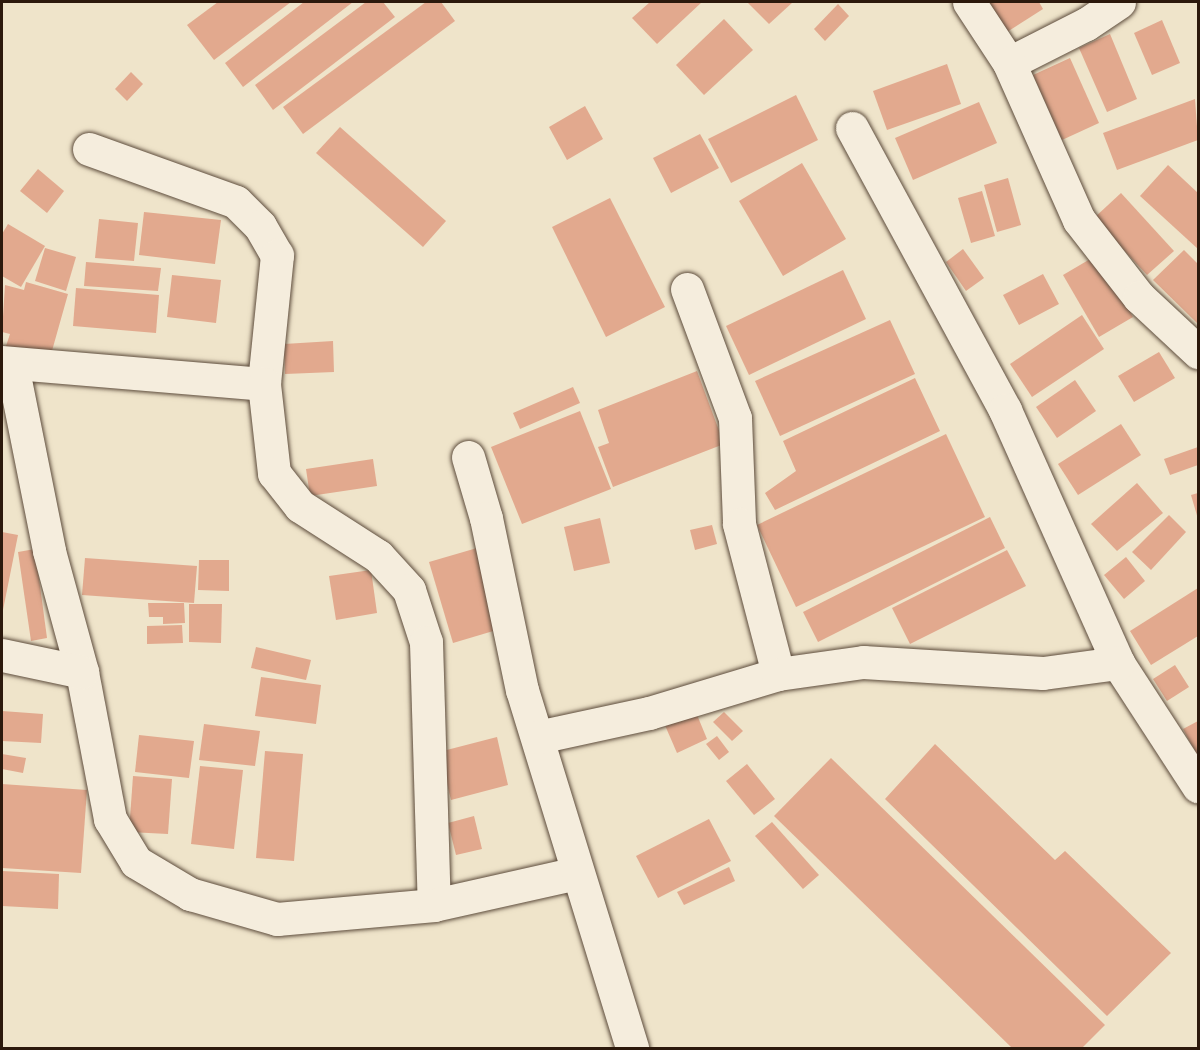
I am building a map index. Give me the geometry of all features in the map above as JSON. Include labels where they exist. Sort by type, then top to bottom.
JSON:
[{"type":"street","points":[[969,2],[1009,63],[1079,220],[1139,297],[1198,352]]},
{"type":"street","points":[[1009,63],[1086,24],[1119,2]]},
{"type":"street","points":[[852,128],[1005,410],[1118,663],[1198,786]]},
{"type":"street","points":[[88,149],[236,202],[260,226],[277,255],[264,384],[274,473],[300,506],[378,556],[409,590],[426,642],[434,905]]},
{"type":"street","points":[[687,289],[735,418],[739,524],[778,674]]},
{"type":"street","points":[[264,384],[7,364],[49,551],[81,672],[110,819],[136,862],[190,894],[276,919],[434,905],[577,873]]},
{"type":"street","points":[[468,457],[486,518],[522,690],[632,1048]]},
{"type":"street","points":[[2,655],[81,672]]},
{"type":"street","points":[[538,737],[649,713],[778,674],[863,662],[1043,673],[1118,663]]},
{"type":"building","points":[[218,2],[291,2],[214,60],[187,25]]},
{"type":"building","points":[[304,2],[353,2],[243,87],[225,63]]},
{"type":"building","points":[[366,2],[383,2],[395,17],[273,110],[255,85]]},
{"type":"building","points":[[426,2],[441,2],[455,21],[303,134],[283,107]]},
{"type":"building","points":[[650,2],[702,2],[657,44],[632,18]]},
{"type":"building","points":[[747,2],[793,2],[769,24]]},
{"type":"building","points":[[988,2],[1039,2],[1043,9],[1007,32]]},
{"type":"building","points":[[838,4],[849,16],[825,41],[814,29]]},
{"type":"building","points":[[724,19],[753,50],[704,95],[676,65]]},
{"type":"building","points":[[1162,20],[1180,63],[1152,75],[1134,33]]},
{"type":"building","points":[[1110,34],[1137,99],[1107,112],[1079,48]]},
{"type":"building","points":[[1070,58],[1099,123],[1062,140],[1033,75]]},
{"type":"building","points":[[947,64],[961,104],[887,130],[873,91]]},
{"type":"building","points":[[131,72],[143,84],[127,101],[115,89]]},
{"type":"building","points":[[796,95],[818,140],[731,183],[708,139]]},
{"type":"building","points":[[1195,99],[1198,140],[1117,170],[1103,133]]},
{"type":"building","points":[[979,102],[997,143],[913,180],[895,138]]},
{"type":"building","points":[[585,106],[603,139],[567,160],[549,127]]},
{"type":"building","points":[[340,127],[446,221],[423,247],[316,153]]},
{"type":"building","points":[[700,134],[719,168],[671,193],[653,158]]},
{"type":"building","points":[[802,163],[846,239],[783,276],[739,201]]},
{"type":"building","points":[[1168,165],[1198,193],[1198,249],[1140,196]]},
{"type":"building","points":[[38,169],[64,191],[47,213],[20,191]]},
{"type":"building","points":[[1008,178],[1021,225],[997,232],[984,185]]},
{"type":"building","points":[[982,191],[995,236],[971,243],[958,198]]},
{"type":"building","points":[[1121,193],[1174,251],[1147,275],[1094,218]]},
{"type":"building","points":[[610,198],[665,307],[606,337],[552,227]]},
{"type":"building","points":[[144,212],[221,220],[215,264],[139,255]]},
{"type":"building","points":[[99,219],[138,223],[134,261],[95,258]]},
{"type":"building","points":[[8,224],[45,246],[21,287],[2,276],[2,234]]},
{"type":"building","points":[[45,248],[76,257],[66,291],[35,281]]},
{"type":"building","points":[[963,249],[984,278],[966,291],[946,262]]},
{"type":"building","points":[[1184,250],[1198,264],[1198,324],[1153,280]]},
{"type":"building","points":[[1097,255],[1133,317],[1099,337],[1063,275]]},
{"type":"building","points":[[86,262],[161,268],[158,291],[84,286]]},
{"type":"building","points":[[843,270],[866,319],[749,375],[726,326]]},
{"type":"building","points":[[1043,274],[1059,304],[1019,325],[1003,295]]},
{"type":"building","points":[[172,275],[221,280],[216,323],[167,317]]},
{"type":"building","points":[[26,282],[68,294],[48,365],[4,352],[10,334],[2,332],[5,285],[24,290]]},
{"type":"building","points":[[76,288],[159,295],[156,333],[73,326]]},
{"type":"building","points":[[1082,315],[1104,349],[1032,397],[1010,364]]},
{"type":"building","points":[[890,320],[915,374],[780,436],[755,381]]},
{"type":"building","points":[[333,341],[334,372],[285,374],[284,344]]},
{"type":"building","points":[[1159,352],[1175,378],[1134,402],[1118,376]]},
{"type":"building","points":[[697,371],[724,444],[613,487],[598,447],[609,443],[598,410]]},
{"type":"building","points":[[915,378],[940,431],[775,510],[765,493],[796,471],[783,441]]},
{"type":"building","points":[[1075,380],[1096,411],[1057,438],[1036,407]]},
{"type":"building","points":[[573,387],[580,403],[520,429],[513,413]]},
{"type":"building","points":[[580,411],[611,489],[522,524],[491,447]]},
{"type":"building","points":[[1121,424],[1141,455],[1078,495],[1058,464]]},
{"type":"building","points":[[946,434],[985,517],[796,607],[757,525]]},
{"type":"building","points":[[1198,447],[1198,465],[1170,475],[1164,459]]},
{"type":"building","points":[[373,459],[377,486],[310,496],[306,469]]},
{"type":"building","points":[[1137,483],[1163,513],[1117,551],[1091,524]]},
{"type":"building","points":[[1198,493],[1198,519],[1191,495]]},
{"type":"building","points":[[1169,515],[1186,532],[1151,570],[1132,552]]},
{"type":"building","points":[[990,517],[1005,548],[818,642],[803,612]]},
{"type":"building","points":[[600,518],[610,563],[574,571],[564,527]]},
{"type":"building","points":[[712,525],[717,544],[695,550],[690,530]]},
{"type":"building","points":[[2,532],[18,535],[3,610],[2,610]]},
{"type":"building","points":[[477,548],[500,629],[453,643],[429,562]]},
{"type":"building","points":[[35,549],[47,638],[31,641],[18,552]]},
{"type":"building","points":[[1007,550],[1026,586],[910,644],[892,608]]},
{"type":"building","points":[[1126,557],[1145,581],[1124,599],[1104,575]]},
{"type":"building","points":[[85,558],[197,566],[194,603],[82,595]]},
{"type":"building","points":[[199,560],[229,560],[229,591],[198,590]]},
{"type":"building","points":[[371,570],[377,613],[336,620],[329,576]]},
{"type":"building","points":[[1198,588],[1198,636],[1151,665],[1130,631]]},
{"type":"building","points":[[148,603],[184,603],[185,623],[163,624],[163,617],[149,617]]},
{"type":"building","points":[[189,604],[222,604],[221,643],[189,642]]},
{"type":"building","points":[[182,625],[183,643],[147,644],[147,626]]},
{"type":"building","points":[[256,647],[311,660],[306,680],[251,668]]},
{"type":"building","points":[[1175,665],[1189,687],[1167,701],[1153,679]]},
{"type":"building","points":[[261,677],[321,685],[316,724],[255,716]]},
{"type":"building","points":[[695,710],[707,739],[677,753],[664,723]]},
{"type":"building","points":[[2,711],[43,714],[41,743],[2,741]]},
{"type":"building","points":[[724,712],[743,731],[732,741],[713,722]]},
{"type":"building","points":[[1198,721],[1198,757],[1183,729]]},
{"type":"building","points":[[204,724],[260,731],[255,766],[199,760]]},
{"type":"building","points":[[139,735],[194,741],[189,778],[135,772]]},
{"type":"building","points":[[717,736],[729,752],[719,760],[706,744]]},
{"type":"building","points":[[497,737],[508,785],[451,800],[439,752]]},
{"type":"building","points":[[935,744],[1055,860],[1065,851],[1171,953],[1107,1016],[885,799]]},
{"type":"building","points":[[265,751],[303,754],[294,861],[256,858]]},
{"type":"building","points":[[2,754],[26,758],[23,773],[2,769]]},
{"type":"building","points":[[831,758],[1105,1025],[1082,1048],[1012,1048],[774,816]]},
{"type":"building","points":[[747,764],[775,799],[754,815],[726,781]]},
{"type":"building","points":[[200,766],[243,770],[234,849],[191,844]]},
{"type":"building","points":[[133,776],[172,779],[168,834],[129,832]]},
{"type":"building","points":[[2,784],[87,790],[81,873],[2,868]]},
{"type":"building","points":[[474,816],[482,849],[456,855],[448,823]]},
{"type":"building","points":[[709,819],[731,861],[658,898],[636,856]]},
{"type":"building","points":[[772,822],[819,875],[803,889],[755,836]]},
{"type":"building","points":[[729,867],[735,881],[684,905],[677,892]]},
{"type":"building","points":[[2,871],[59,874],[58,909],[2,906]]}]
